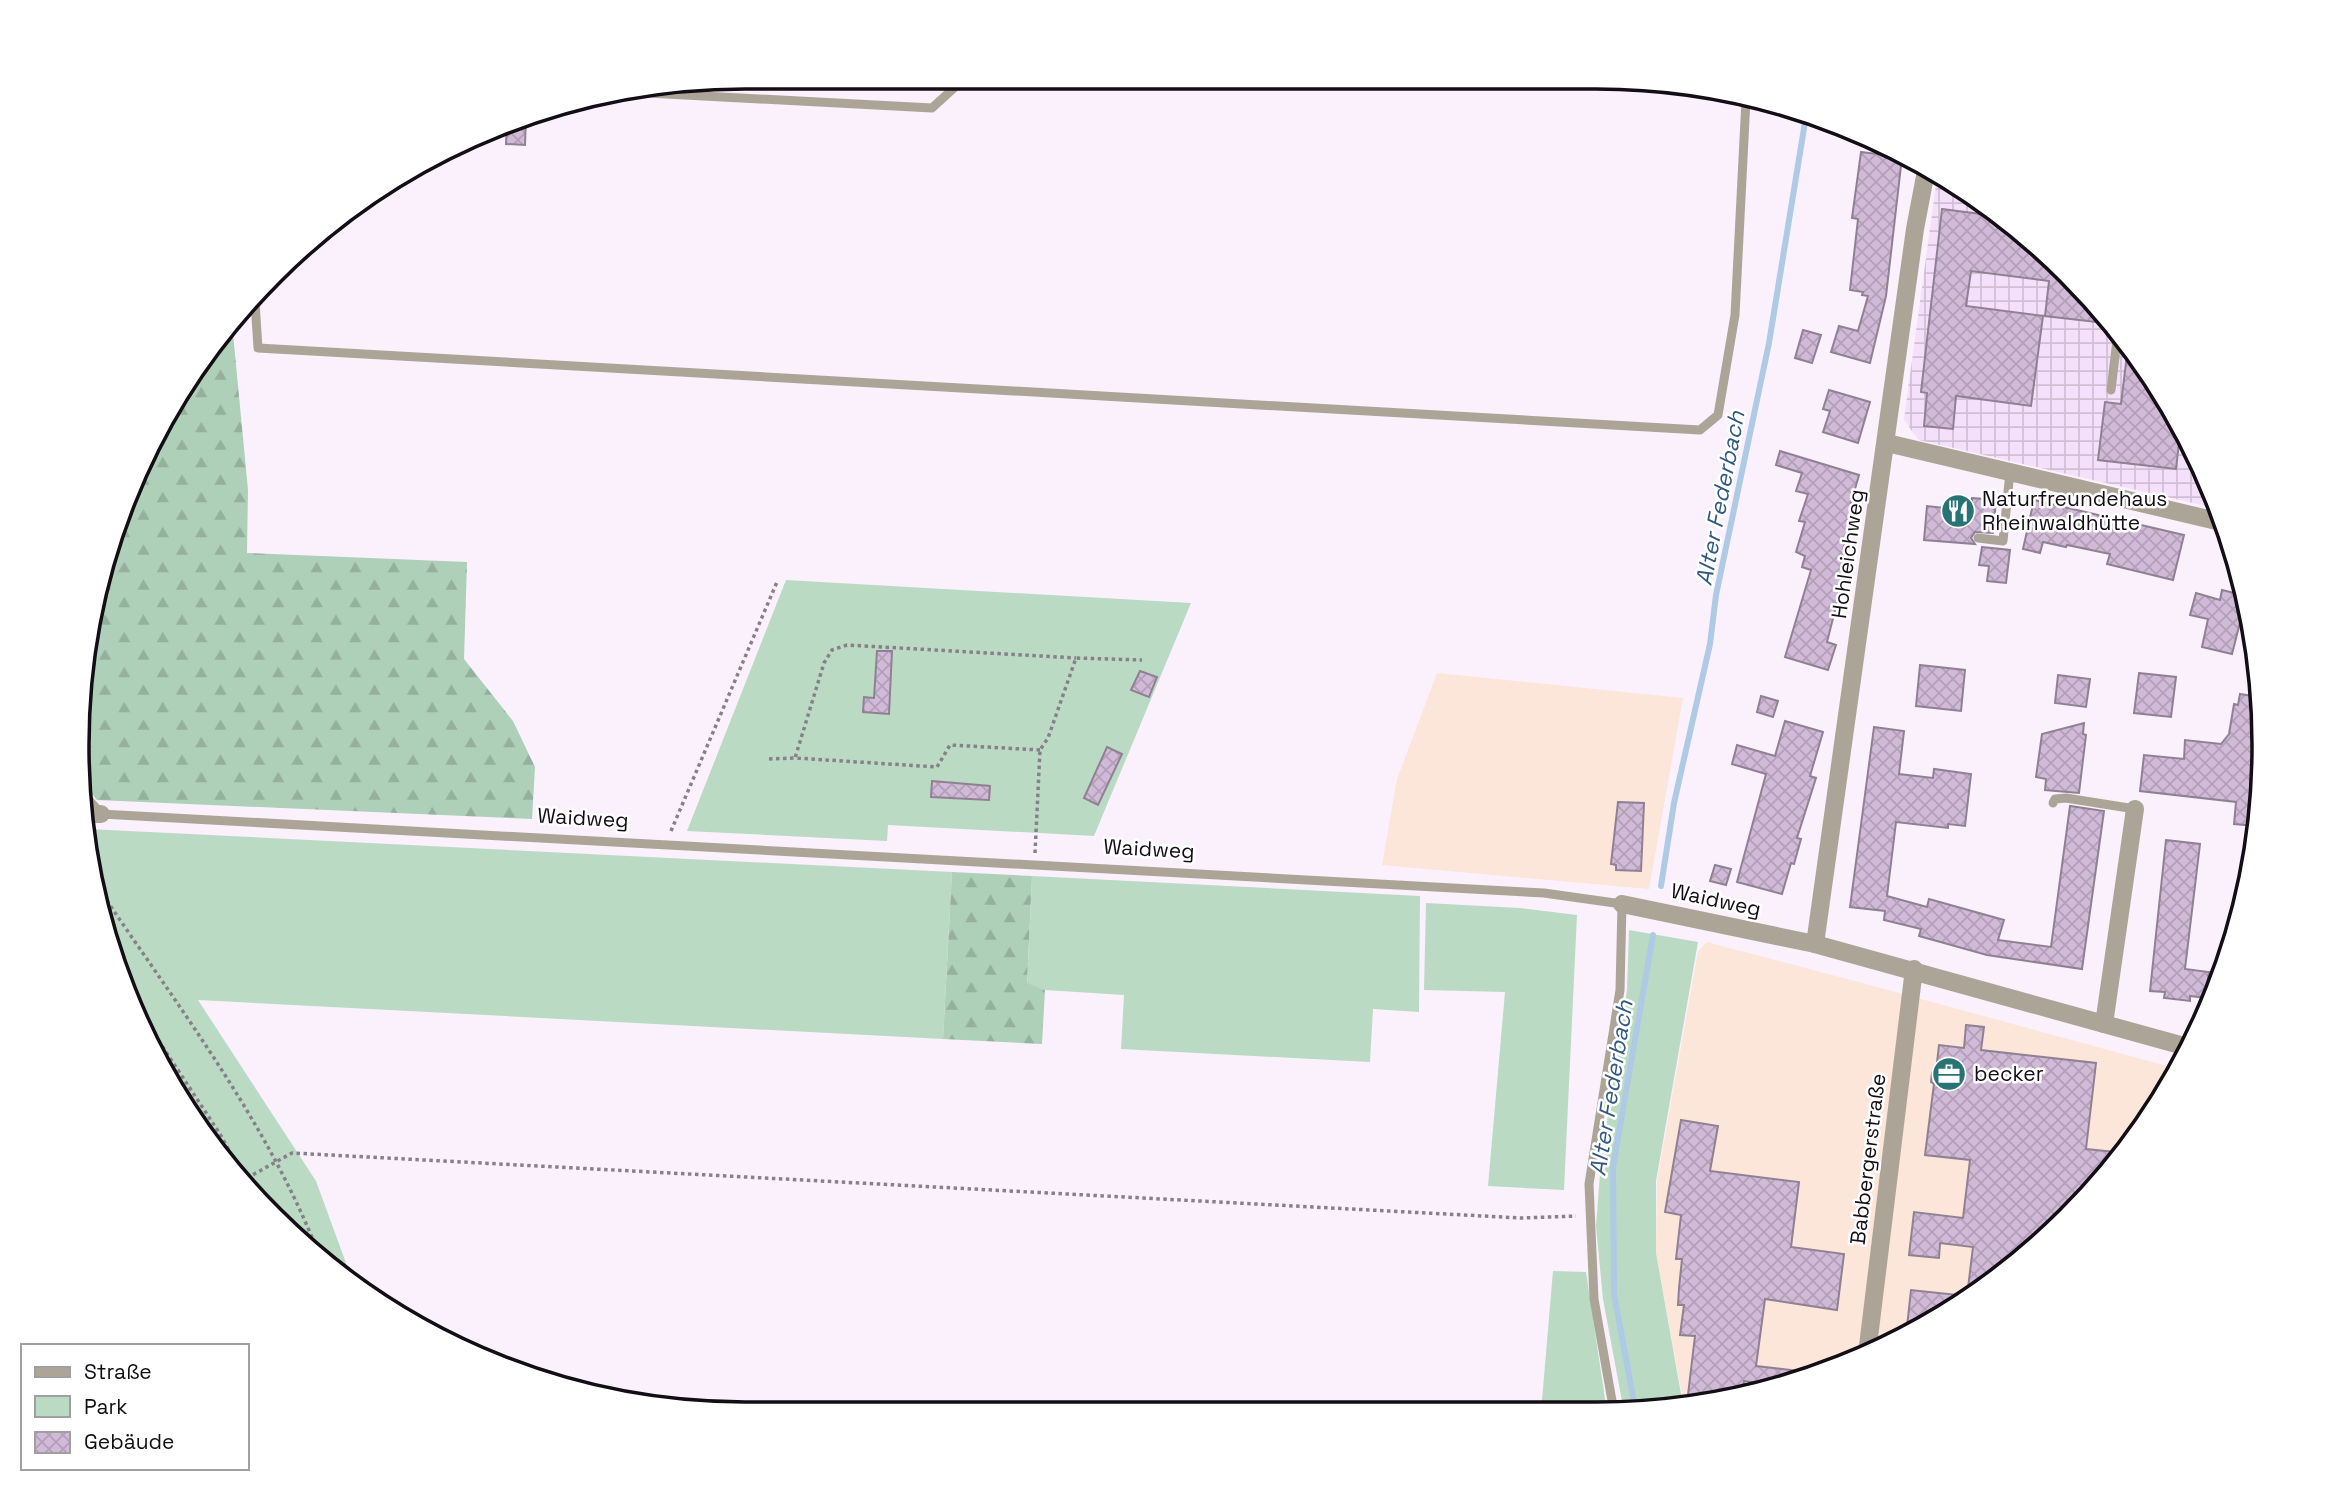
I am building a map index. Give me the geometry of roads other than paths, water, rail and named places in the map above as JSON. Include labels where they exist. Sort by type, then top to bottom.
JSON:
[{"type":"street","name":"Hohleichweg","points":[[1815,944],[1915,229],[1925,177]]},
{"type":"street","points":[[1887,443],[2211,520]]},
{"type":"street","points":[[2104,1024],[2135,809]]},
{"type":"street","name":"Waidweg","points":[[1622,904],[1815,944],[2179,1045]]},
{"type":"street","name":"Babbergerstraße","points":[[1868,1342],[1914,970]]},
{"type":"lane","points":[[669,94],[932,108],[953,89]]},
{"type":"lane","points":[[255,309],[258,348],[1700,430],[1718,415],[1735,315],[1746,107]]},
{"type":"lane","points":[[2111,390],[2116,346]]},
{"type":"lane","points":[[1978,538],[2003,541],[2010,472]]},
{"type":"lane","points":[[2053,803],[2055,799],[2066,798],[2135,809]]},
{"type":"lane","name":"Waidweg","points":[[93,814],[1544,893],[1622,904]]},
{"type":"lane","points":[[1612,1401],[1594,1299],[1588,1214],[1589,1184],[1620,990],[1622,904]]},
{"type":"waterway","name":"Alter Federbach","points":[[1661,886],[1674,803],[1710,644],[1716,595],[1769,343],[1805,124]]},
{"type":"waterway","name":"Alter Federbach","points":[[1634,1400],[1614,1294],[1613,1167],[1653,935]]},
{"type":"place","name":"Naturfreundehaus Rheinwaldhütte","points":[[1958,511]]},
{"type":"place","name":"becker","points":[[1949,1074]]}]
